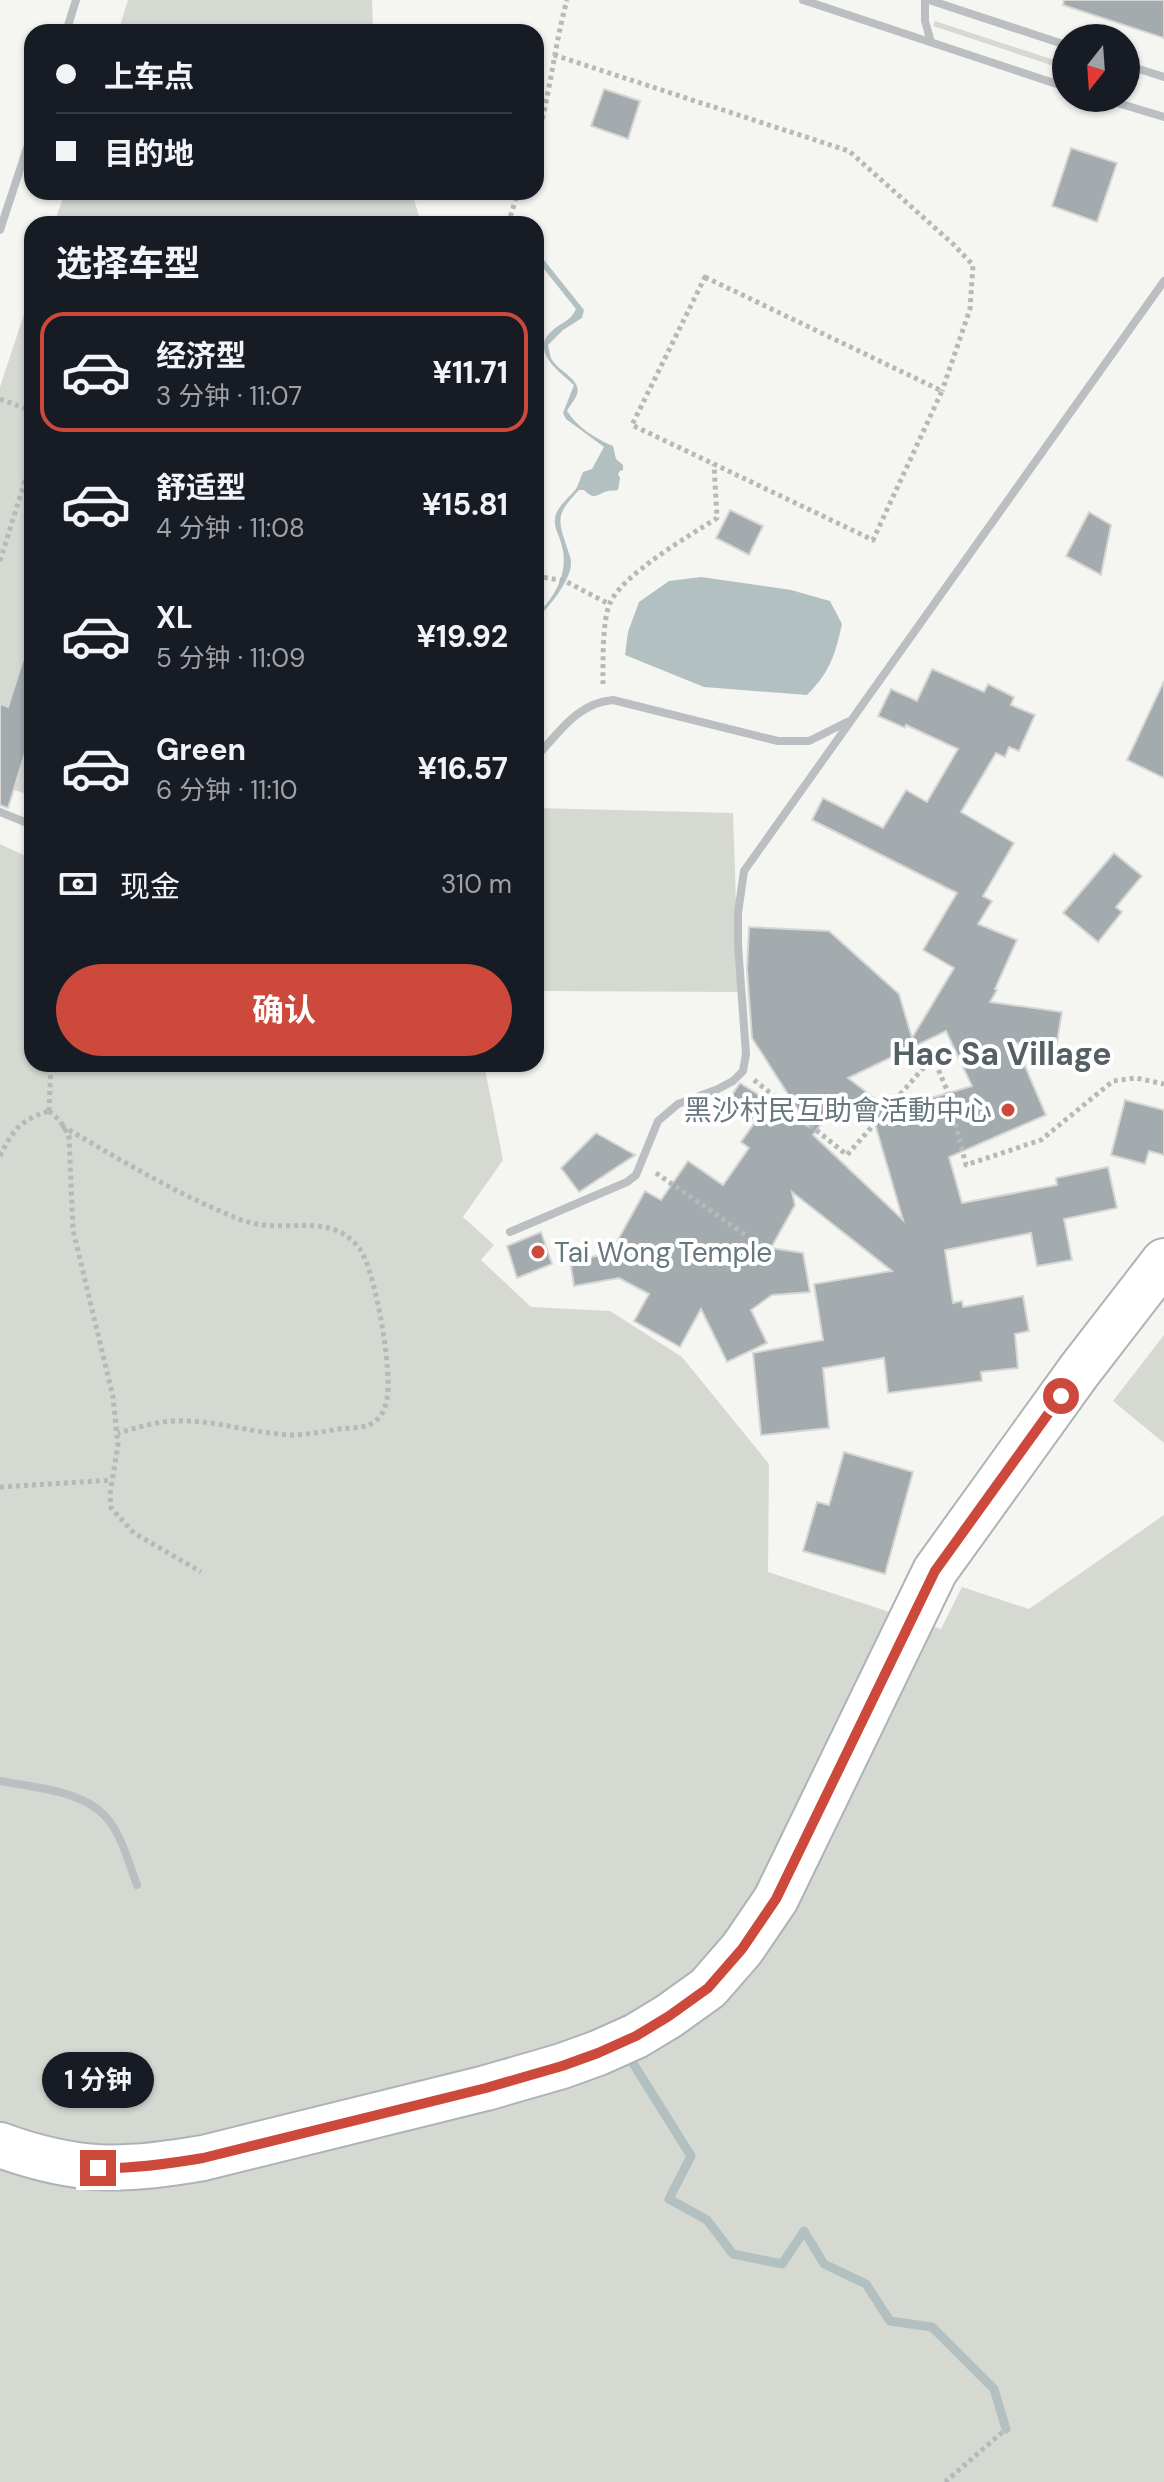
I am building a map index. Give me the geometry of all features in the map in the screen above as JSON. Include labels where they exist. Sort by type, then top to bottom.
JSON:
[{"type":"main road","points":[[0,2145],[43,2160],[76,2167],[119,2169],[203,2158],[562,2066],[636,2036],[708,1988],[742,1949],[776,1899],[935,1571],[1079,1371],[1164,1261]]},
{"type":"street","points":[[68,24],[76,0]]},
{"type":"street","points":[[803,0],[1052,82]]},
{"type":"street","points":[[931,42],[925,21],[927,0],[1052,40]]},
{"type":"street","points":[[1140,69],[1164,77]]},
{"type":"street","points":[[1140,110],[1164,117]]},
{"type":"street","points":[[0,230],[24,157]]},
{"type":"street","points":[[510,1232],[627,1182],[636,1175],[642,1164],[658,1121],[678,1104],[718,1089],[743,1071],[746,1054],[738,913],[744,871],[1164,281]]},
{"type":"street","points":[[544,749],[585,707],[613,700],[778,741],[809,741],[851,720]]},
{"type":"street","points":[[0,812],[24,822]]},
{"type":"street","points":[[0,1781],[69,1795],[93,1806],[108,1820],[120,1839],[137,1885]]},
{"type":"path","points":[[544,103],[567,0]]},
{"type":"path","points":[[554,55],[849,151],[973,265],[970,309],[942,391],[873,540],[632,425],[705,277],[942,391]]},
{"type":"path","points":[[0,399],[24,408]]},
{"type":"path","points":[[605,701],[603,656],[609,604],[622,587],[666,550],[717,518],[714,464]]},
{"type":"path","points":[[0,561],[24,484]]},
{"type":"path","points":[[544,577],[562,580],[609,604]]},
{"type":"path","points":[[743,1071],[847,1155],[933,1057],[947,1090],[966,1165],[1041,1140],[1113,1081],[1136,1078],[1164,1084]]},
{"type":"path","points":[[51,1072],[49,1111],[69,1136],[73,1230],[113,1397],[118,1433],[111,1508],[121,1521],[153,1546],[201,1572]]},
{"type":"path","points":[[0,1156],[12,1133],[22,1123],[49,1111]]},
{"type":"path","points":[[62,1126],[185,1196],[237,1218],[256,1224],[316,1225],[332,1229],[352,1241],[361,1250],[369,1270],[386,1350],[389,1390],[379,1417],[371,1424],[306,1435],[282,1435],[182,1421],[156,1423],[118,1433]]},
{"type":"path","points":[[642,1164],[747,1236]]},
{"type":"path","points":[[0,1487],[112,1480]]},
{"type":"path","points":[[945,2482],[1006,2429]]},
{"type":"shaded area","points":[[128,0],[372,0],[373,24],[120,24]]},
{"type":"shaded area","points":[[935,21],[1052,59],[1052,65],[933,26]]},
{"type":"shaded area","points":[[62,200],[414,200],[419,216],[57,216]]},
{"type":"shaded area","points":[[544,260],[584,310],[582,318],[563,330],[548,345],[554,363],[573,379],[578,389],[567,411],[587,432],[613,446],[623,470],[618,474],[618,490],[594,496],[579,490],[563,509],[560,520],[570,569],[568,577],[544,611],[559,582],[564,563],[555,525],[556,515],[576,489],[583,472],[592,469],[604,447],[566,419],[563,413],[574,385],[555,367],[545,353],[546,338],[576,309],[544,269]]},
{"type":"shaded area","points":[[24,314],[24,793],[0,785],[0,387]]},
{"type":"shaded area","points":[[701,577],[791,590],[830,601],[842,624],[826,671],[807,695],[704,687],[625,655],[628,632],[639,602],[669,581]]},
{"type":"shaded area","points":[[544,808],[733,813],[739,992],[544,991]]},
{"type":"shaded area","points":[[0,844],[24,855],[24,1072],[486,1072],[503,1160],[463,1217],[494,1245],[481,1260],[531,1307],[610,1311],[682,1357],[769,1464],[768,1572],[941,1629],[962,1587],[1029,1609],[1164,1515],[1164,2482],[0,2482]]},
{"type":"shaded area","points":[[1164,1335],[1164,1443],[1113,1401]]},
{"type":"building","points":[[1064,0],[1164,0],[1164,38],[1140,30],[1140,24],[1121,24],[1063,5]]},
{"type":"building","points":[[604,89],[640,101],[628,139],[591,126]]},
{"type":"building","points":[[1071,148],[1117,163],[1097,222],[1052,206]]},
{"type":"building","points":[[730,510],[763,526],[749,555],[716,538]]},
{"type":"building","points":[[1089,512],[1111,525],[1101,575],[1066,556]]},
{"type":"building","points":[[24,656],[24,757],[8,808],[0,805],[0,704],[8,707]]},
{"type":"building","points":[[932,669],[984,692],[988,684],[1014,697],[1011,705],[1035,715],[1019,751],[1009,747],[1005,757],[996,753],[961,812],[1014,843],[983,896],[992,901],[978,924],[1017,940],[990,1002],[1062,1012],[1056,1048],[1015,1043],[1046,1115],[949,1157],[962,1203],[1057,1185],[1056,1178],[1108,1167],[1117,1208],[1064,1219],[1072,1260],[1037,1266],[1031,1233],[945,1250],[953,1303],[962,1301],[963,1307],[1023,1296],[1029,1331],[1015,1334],[1018,1368],[981,1372],[982,1381],[888,1393],[884,1358],[823,1368],[829,1428],[761,1435],[753,1353],[823,1340],[814,1284],[892,1271],[792,1192],[795,1205],[771,1248],[803,1253],[810,1292],[772,1295],[751,1310],[767,1343],[727,1362],[701,1309],[680,1347],[634,1321],[649,1294],[619,1278],[574,1286],[570,1260],[610,1254],[645,1191],[661,1200],[688,1161],[723,1185],[749,1148],[741,1142],[755,1122],[726,1104],[740,1083],[809,1127],[752,1038],[747,969],[749,927],[829,931],[899,994],[912,1038],[954,968],[923,950],[957,893],[812,820],[823,798],[883,828],[906,790],[927,802],[958,749],[878,716],[891,689],[917,701]],"holes":[[[946,1031],[972,1086],[890,1110],[848,1078]],[[839,1100],[858,1114],[868,1100],[903,1220],[813,1135]]]},
{"type":"building","points":[[1164,681],[1164,778],[1127,760]]},
{"type":"building","points":[[1114,853],[1142,876],[1116,907],[1122,912],[1098,942],[1063,913]]},
{"type":"building","points":[[1125,1100],[1164,1110],[1164,1155],[1149,1151],[1145,1164],[1111,1155]]},
{"type":"building","points":[[596,1133],[635,1155],[579,1192],[561,1168]]},
{"type":"building","points":[[541,1232],[552,1264],[517,1278],[507,1246]]},
{"type":"building","points":[[844,1452],[913,1472],[885,1574],[803,1551],[817,1502],[829,1505]]},
{"type":"waterway","points":[[626,2052],[691,2156],[669,2199],[707,2220],[733,2254],[782,2264],[804,2231],[824,2264],[866,2284],[890,2321],[932,2327],[994,2389],[1006,2429]]},
{"type":"place","name":"黑沙村民互助會活動中心","points":[[1008,1110]]},
{"type":"place","name":"Tai Wong Temple","points":[[538,1252]]},
{"type":"district","name":"Hac Sa Village","points":[[1002,1054]]},
{"type":"route","points":[[98,2168],[161,2165],[203,2158],[486,2088],[562,2066],[636,2036],[708,1988],[742,1949],[776,1899],[935,1571],[1061,1396]]}]
